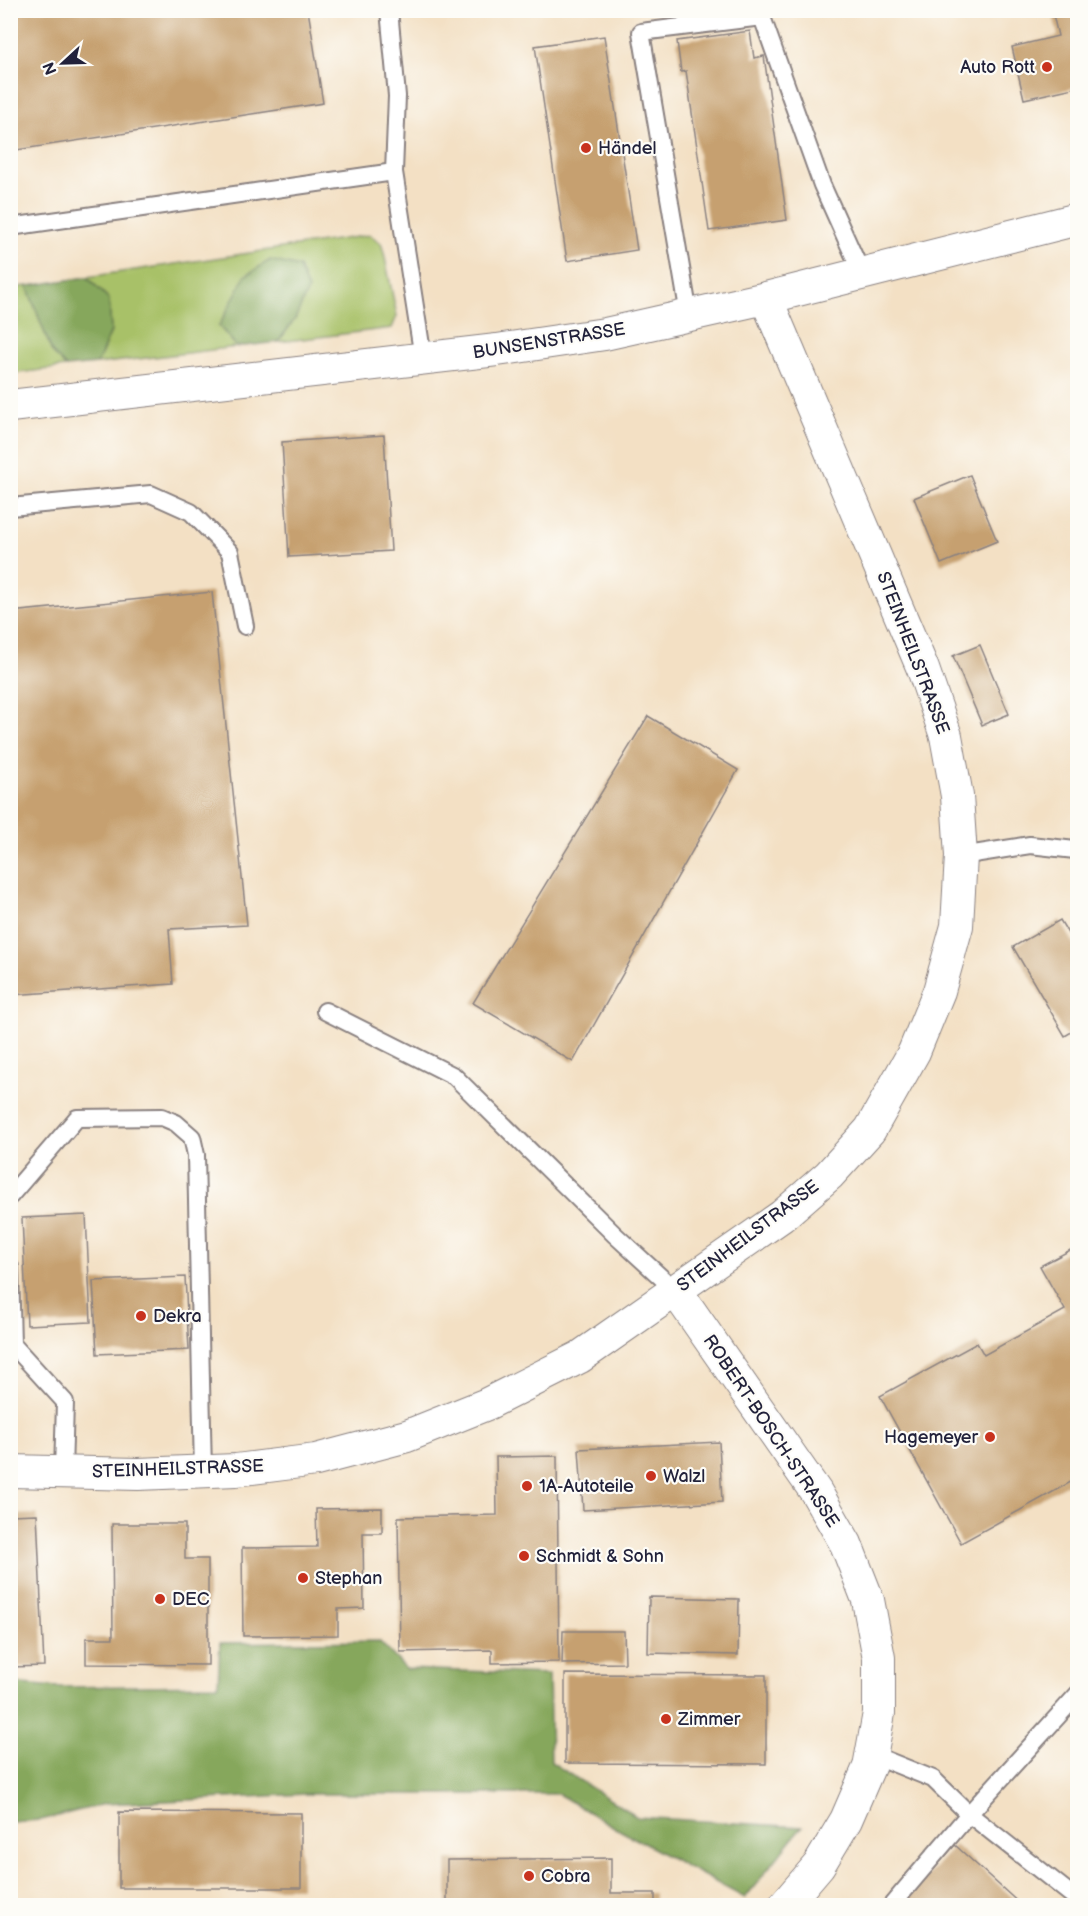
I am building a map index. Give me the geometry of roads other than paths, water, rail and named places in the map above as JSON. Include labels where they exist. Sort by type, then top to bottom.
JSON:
[{"type":"street","name":"BUNSENSTRASSE","points":[[10,406],[497,350],[605,334],[766,298],[1077,219]]},
{"type":"street","name":"STEINHEILSTRASSE","points":[[10,1471],[138,1474],[236,1470],[316,1460],[407,1436],[487,1404],[580,1357],[782,1216],[829,1175],[870,1130],[914,1052],[939,991],[957,926],[961,856],[957,796],[946,736],[923,669],[766,298]]},
{"type":"street","name":"ROBERT-BOSCH-STRASSE","points":[[676,1291],[816,1492],[846,1544],[868,1600],[879,1658],[879,1713],[869,1767],[846,1820],[819,1865],[784,1905]]},
{"type":"lane","points":[[389,10],[397,96],[393,172],[423,358]]},
{"type":"lane","points":[[688,315],[641,32],[762,17],[822,185],[862,274]]},
{"type":"lane","points":[[10,227],[393,172]]},
{"type":"lane","points":[[10,507],[151,494],[190,512],[230,552],[245,626]]},
{"type":"lane","points":[[961,856],[1030,845],[1077,852]]},
{"type":"lane","points":[[325,1011],[454,1076],[615,1235],[676,1291]]},
{"type":"lane","points":[[10,1196],[77,1118],[162,1117],[176,1123],[192,1137],[196,1155],[203,1472]]},
{"type":"lane","points":[[10,1267],[12,1344],[65,1402],[63,1472]]},
{"type":"lane","points":[[891,1905],[1077,1694]]},
{"type":"lane","points":[[871,1754],[933,1779],[969,1814],[1077,1900]]},
{"type":"place","name":"Auto Rott","points":[[1047,67]]},
{"type":"place","name":"Händel","points":[[586,148]]},
{"type":"place","name":"Dekra","points":[[141,1316]]},
{"type":"place","name":"Hagemeyer","points":[[990,1437]]},
{"type":"place","name":"Walzl","points":[[651,1476]]},
{"type":"place","name":"1A-Autoteile","points":[[527,1486]]},
{"type":"place","name":"Schmidt & Sohn","points":[[524,1556]]},
{"type":"place","name":"Stephan","points":[[303,1578]]},
{"type":"place","name":"DEC","points":[[160,1599]]},
{"type":"place","name":"Zimmer","points":[[666,1719]]},
{"type":"place","name":"Cobra","points":[[529,1876]]}]
